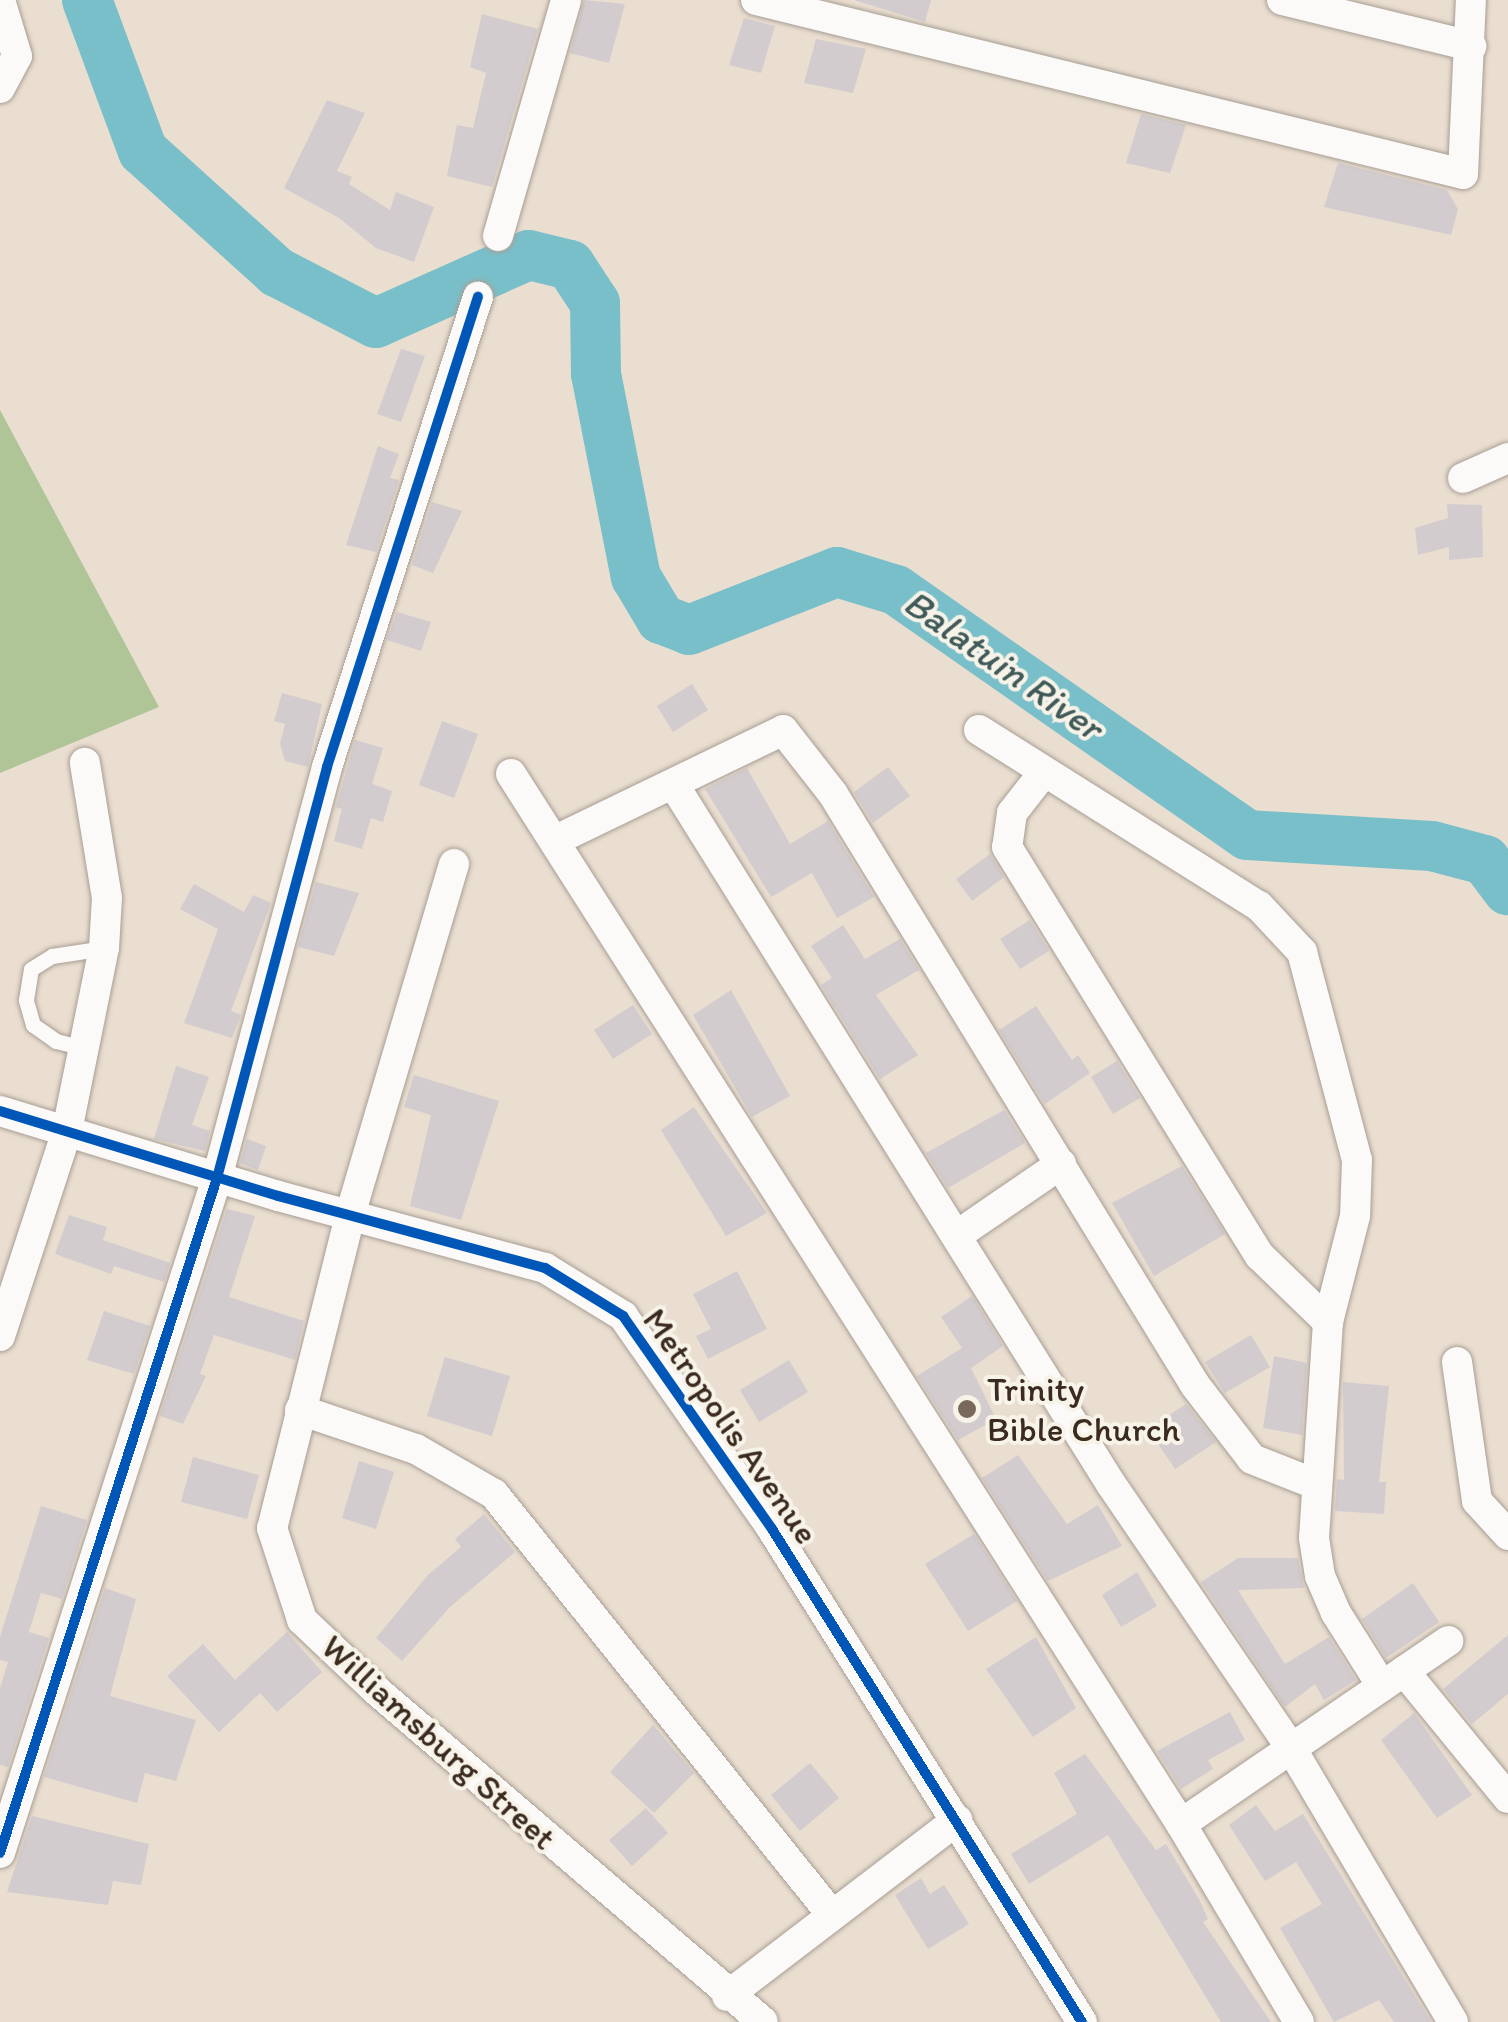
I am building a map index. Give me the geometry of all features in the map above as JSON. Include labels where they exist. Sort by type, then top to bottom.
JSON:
[{"type":"street","points":[[0,0],[17,56],[0,88]]},
{"type":"street","points":[[498,236],[566,0]]},
{"type":"street","points":[[756,0],[1464,174],[1470,0]]},
{"type":"street","points":[[1282,0],[1471,46]]},
{"type":"street","points":[[0,1853],[216,1178],[327,767],[478,297]]},
{"type":"street","points":[[1463,478],[1508,458]]},
{"type":"street","points":[[558,839],[783,730],[833,794],[1195,1385],[1252,1458],[1315,1484]]},
{"type":"street","points":[[979,730],[1259,906],[1302,952],[1357,1160],[1354,1216],[1328,1322],[1315,1484],[1320,1576],[1393,1679],[1508,1798]]},
{"type":"street","points":[[0,1336],[8,1282],[68,1131],[88,1049],[104,948],[106,898],[85,762]]},
{"type":"street","points":[[1044,772],[1012,813],[1007,847],[1260,1256],[1328,1322]]},
{"type":"street","points":[[511,774],[558,839],[825,1274],[1181,1824],[1299,2022]]},
{"type":"street","points":[[674,786],[959,1234],[1112,1484],[1291,1748],[1453,2022]]},
{"type":"street","name":"Williamsburg Street","points":[[454,864],[350,1216],[272,1528],[302,1620],[728,1996],[763,2022]]},
{"type":"street","name":"Metropolis Avenue","points":[[0,1111],[216,1178],[545,1268],[623,1316],[772,1529],[1082,2022]]},
{"type":"street","points":[[959,1234],[1061,1164]]},
{"type":"street","points":[[1457,1362],[1477,1501],[1508,1535]]},
{"type":"street","points":[[300,1410],[416,1449],[494,1494],[832,1915]]},
{"type":"street","points":[[1181,1824],[1448,1641]]},
{"type":"street","points":[[728,1996],[957,1820]]},
{"type":"lane","points":[[88,1049],[56,1041],[34,1024],[26,1000],[31,969],[52,956],[104,948]]},
{"type":"green space","points":[[0,410],[159,707],[0,773]]},
{"type":"building","points":[[584,0],[625,4],[609,63],[570,53]]},
{"type":"building","points":[[854,0],[931,0],[925,22]]},
{"type":"building","points":[[482,14],[538,29],[492,187],[447,176],[457,125],[473,128],[486,73],[470,67]]},
{"type":"building","points":[[744,18],[775,26],[761,73],[729,65]]},
{"type":"building","points":[[816,39],[866,49],[853,93],[804,83]]},
{"type":"building","points":[[327,100],[365,113],[337,171],[352,177],[349,184],[390,210],[396,192],[434,207],[414,262],[376,248],[339,218],[284,188]]},
{"type":"building","points":[[1141,114],[1186,125],[1170,173],[1126,163]]},
{"type":"building","points":[[1338,163],[1447,190],[1458,209],[1451,235],[1324,207]]},
{"type":"building","points":[[401,349],[425,356],[401,422],[377,414]]},
{"type":"building","points":[[378,446],[399,454],[390,478],[399,480],[376,552],[346,545]]},
{"type":"building","points":[[432,502],[462,511],[433,573],[412,565]]},
{"type":"building","points":[[1447,504],[1482,505],[1483,557],[1449,560],[1449,547],[1418,555],[1415,528],[1448,518]]},
{"type":"building","points":[[397,612],[431,622],[421,651],[387,640]]},
{"type":"building","points":[[692,684],[708,710],[673,732],[657,706]]},
{"type":"building","points":[[282,693],[322,704],[308,767],[285,761],[280,744],[285,724],[274,721]]},
{"type":"building","points":[[442,721],[478,734],[454,798],[419,785]]},
{"type":"building","points":[[355,740],[383,748],[372,784],[392,791],[383,822],[371,818],[362,849],[334,841],[342,809],[336,807]]},
{"type":"building","points":[[888,767],[910,796],[873,823],[854,792]]},
{"type":"building","points":[[747,768],[790,844],[828,821],[874,897],[837,918],[812,873],[771,897],[705,789]]},
{"type":"building","points":[[990,854],[1004,877],[972,901],[956,879]]},
{"type":"building","points":[[316,882],[359,893],[334,956],[298,947]]},
{"type":"building","points":[[194,884],[244,912],[253,895],[271,903],[231,1011],[241,1015],[232,1038],[184,1023],[218,929],[180,909]]},
{"type":"building","points":[[1030,920],[1049,951],[1020,969],[1000,939]]},
{"type":"building","points":[[843,925],[865,959],[900,939],[919,970],[876,995],[918,1055],[880,1079],[821,985],[832,978],[811,946]]},
{"type":"building","points":[[731,990],[790,1096],[752,1117],[693,1015]]},
{"type":"building","points":[[633,1005],[652,1034],[613,1059],[594,1030]]},
{"type":"building","points":[[1036,1006],[1072,1060],[1078,1055],[1090,1073],[1045,1104],[999,1030]]},
{"type":"building","points":[[1117,1061],[1140,1098],[1113,1114],[1091,1077]]},
{"type":"building","points":[[176,1066],[209,1077],[192,1125],[210,1131],[205,1151],[154,1139]]},
{"type":"building","points":[[414,1075],[499,1101],[461,1220],[410,1206],[431,1115],[404,1107]]},
{"type":"building","points":[[694,1107],[767,1213],[726,1236],[661,1130]]},
{"type":"building","points":[[1004,1110],[1025,1143],[948,1188],[926,1153]]},
{"type":"building","points":[[247,1139],[266,1146],[258,1170],[240,1163]]},
{"type":"building","points":[[1182,1166],[1225,1234],[1154,1276],[1112,1203]]},
{"type":"building","points":[[227,1209],[255,1216],[229,1297],[304,1321],[295,1360],[214,1335],[200,1374],[206,1376],[183,1424],[160,1416]]},
{"type":"building","points":[[69,1215],[107,1227],[103,1240],[170,1263],[164,1282],[114,1266],[111,1274],[55,1254]]},
{"type":"building","points":[[737,1271],[767,1329],[708,1359],[696,1336],[711,1329],[693,1294]]},
{"type":"building","points":[[972,1296],[1003,1346],[971,1368],[996,1419],[958,1440],[917,1376],[962,1348],[941,1317]]},
{"type":"building","points":[[104,1311],[150,1326],[134,1374],[87,1360]]},
{"type":"building","points":[[1251,1335],[1270,1367],[1225,1393],[1205,1362]]},
{"type":"building","points":[[1274,1356],[1307,1363],[1302,1435],[1263,1428]]},
{"type":"building","points":[[445,1357],[510,1376],[492,1436],[427,1416]]},
{"type":"building","points":[[789,1360],[808,1392],[759,1422],[740,1390]]},
{"type":"building","points":[[1343,1382],[1389,1386],[1379,1482],[1386,1482],[1384,1514],[1335,1511],[1337,1479],[1344,1480]]},
{"type":"building","points":[[1186,1404],[1216,1442],[1175,1469],[1148,1429]]},
{"type":"building","points":[[1018,1455],[1067,1524],[1098,1505],[1122,1546],[1048,1581],[982,1478]]},
{"type":"building","points":[[193,1457],[259,1475],[247,1519],[181,1502]]},
{"type":"building","points":[[359,1461],[394,1472],[376,1529],[342,1518]]},
{"type":"building","points":[[41,1506],[87,1520],[62,1599],[41,1593],[29,1632],[49,1638],[8,1767],[0,1765],[0,1688],[8,1662],[0,1660],[0,1637]]},
{"type":"building","points":[[484,1514],[515,1552],[450,1607],[402,1661],[376,1638],[428,1575],[461,1547],[455,1539]]},
{"type":"building","points":[[974,1534],[1017,1601],[968,1631],[925,1564]]},
{"type":"building","points":[[1238,1558],[1298,1558],[1304,1588],[1238,1590],[1285,1664],[1329,1637],[1356,1680],[1324,1700],[1315,1684],[1285,1707],[1201,1582]]},
{"type":"building","points":[[1137,1572],[1157,1606],[1121,1627],[1102,1595]]},
{"type":"building","points":[[1413,1583],[1439,1622],[1386,1658],[1362,1619]]},
{"type":"building","points":[[105,1588],[136,1599],[110,1696],[196,1720],[176,1781],[145,1773],[137,1803],[44,1777]]},
{"type":"building","points":[[287,1632],[322,1672],[277,1712],[260,1693],[219,1732],[167,1676],[203,1644],[235,1680]]},
{"type":"building","points":[[1508,1635],[1508,1694],[1472,1724],[1443,1689]]},
{"type":"building","points":[[1036,1637],[1076,1708],[1033,1737],[986,1669]]},
{"type":"building","points":[[1230,1712],[1245,1740],[1208,1760],[1213,1769],[1181,1789],[1157,1751]]},
{"type":"building","points":[[1414,1713],[1472,1795],[1437,1818],[1381,1740]]},
{"type":"building","points":[[653,1725],[694,1773],[654,1813],[610,1772]]},
{"type":"building","points":[[1085,1754],[1156,1850],[1166,1844],[1200,1901],[1208,1919],[1203,1922],[1271,2022],[1221,2022],[1108,1835],[1029,1884],[1011,1854],[1077,1814],[1054,1773]]},
{"type":"building","points":[[810,1763],[839,1798],[800,1831],[771,1795]]},
{"type":"building","points":[[1256,1805],[1275,1831],[1303,1814],[1431,2022],[1394,2022],[1379,2000],[1334,2022],[1280,1928],[1322,1904],[1296,1862],[1265,1881],[1229,1825]]},
{"type":"building","points":[[646,1808],[668,1833],[632,1866],[609,1840]]},
{"type":"building","points":[[32,1816],[149,1844],[141,1885],[113,1881],[108,1905],[7,1892]]},
{"type":"building","points":[[921,1878],[930,1894],[944,1885],[969,1924],[928,1949],[895,1895]]},
{"type":"waterway","name":"Balatuin River","points":[[87,0],[143,151],[277,272],[376,323],[529,255],[570,265],[595,303],[596,374],[636,577],[661,619],[689,630],[837,572],[896,590],[1247,835],[1432,846],[1485,860],[1508,890]]},
{"type":"cycle path","points":[[0,1853],[217,1178],[327,767],[478,297]]},
{"type":"cycle path","points":[[0,1111],[278,1196],[545,1268],[623,1316],[772,1529],[1082,2022]]},
{"type":"place","name":"Trinity Bible Church","points":[[967,1409]]}]
